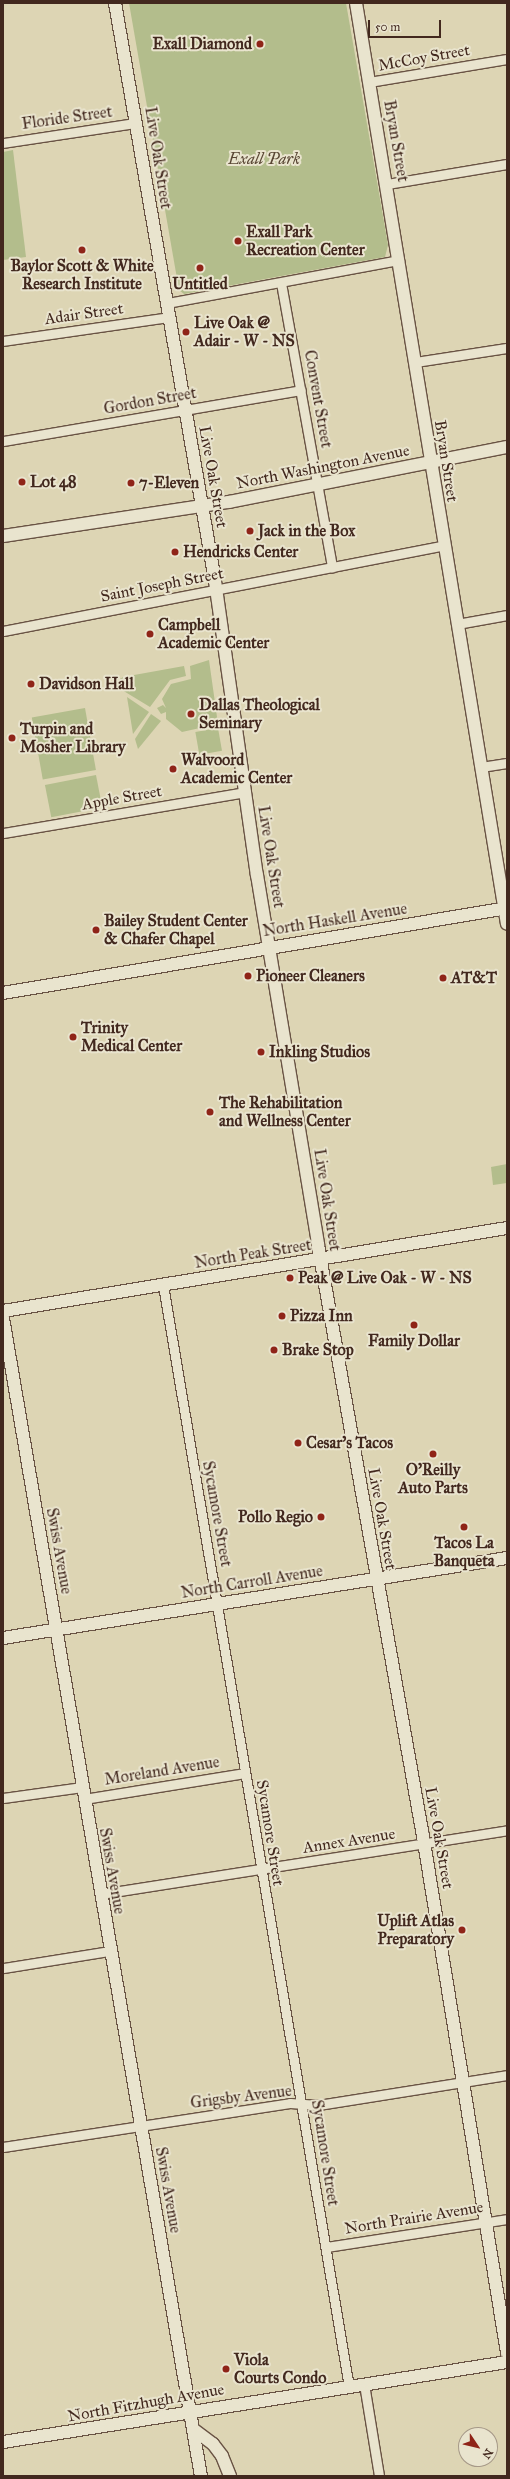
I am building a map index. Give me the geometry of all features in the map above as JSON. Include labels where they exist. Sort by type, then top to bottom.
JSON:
[{"type":"street","name":"Live Oak Street","points":[[115,3],[216,590],[270,947],[320,1260],[424,1843],[507,2353]]},
{"type":"street","name":"Bryan Street","points":[[356,3],[387,184],[430,463],[506,909],[507,924]]},
{"type":"street","name":"McCoy Street","points":[[369,82],[507,59]]},
{"type":"street","name":"Floride Street","points":[[3,143],[136,123]]},
{"type":"street","points":[[387,184],[507,164]]},
{"type":"street","points":[[167,303],[399,260]]},
{"type":"street","name":"Convent Street","points":[[281,283],[332,567]]},
{"type":"street","name":"Adair Street","points":[[3,341],[169,317]]},
{"type":"street","points":[[415,362],[507,348]]},
{"type":"street","name":"Gordon Street","points":[[3,441],[301,390]]},
{"type":"street","name":"North Washington Avenue","points":[[3,536],[202,507],[507,447]]},
{"type":"street","name":"Saint Joseph Street","points":[[3,631],[444,545]]},
{"type":"street","points":[[457,624],[507,615]]},
{"type":"street","points":[[481,767],[507,763]]},
{"type":"street","name":"Apple Street","points":[[3,833],[246,792]]},
{"type":"street","name":"North Haskell Avenue","points":[[3,992],[506,909]]},
{"type":"street","name":"North Peak Street","points":[[3,1311],[507,1228]]},
{"type":"street","name":"Sycamore Street","points":[[163,1285],[260,1870],[302,2104],[349,2387]]},
{"type":"street","name":"Swiss Avenue","points":[[3,1318],[109,1951],[142,2126],[200,2476]]},
{"type":"street","name":"North Carroll Avenue","points":[[3,1638],[507,1558]]},
{"type":"street","name":"Moreland Avenue","points":[[84,1799],[245,1773]]},
{"type":"street","name":"Moreland Avenue","points":[[3,1798],[82,1787]]},
{"type":"street","name":"Annex Avenue","points":[[100,1894],[507,1830]]},
{"type":"street","points":[[3,1968],[109,1951]]},
{"type":"street","name":"Grigsby Avenue","points":[[3,2147],[290,2103],[318,2105],[507,2075]]},
{"type":"street","name":"North Prairie Avenue","points":[[326,2247],[507,2218]]},
{"type":"street","name":"North Fitzhugh Avenue","points":[[3,2442],[189,2411],[507,2362]]},
{"type":"street","points":[[364,2384],[379,2476]]},
{"type":"street","points":[[193,2429],[213,2444],[222,2456],[230,2476]]},
{"type":"green space","name":"Exall Park","points":[[129,3],[346,3],[388,245],[385,257],[184,294],[179,290]]},
{"type":"green space","points":[[13,150],[26,257],[3,260],[3,152]]},
{"type":"green space","points":[[209,660],[218,724],[182,732],[166,719],[166,712],[161,714],[157,708],[163,705],[166,708],[162,699],[171,684],[191,679],[190,666]]},
{"type":"green space","points":[[184,666],[186,676],[170,680],[150,707],[122,690],[120,679],[123,677]]},
{"type":"green space","points":[[127,697],[149,712],[133,734]]},
{"type":"green space","points":[[85,708],[96,770],[43,779],[32,717]]},
{"type":"green space","points":[[151,714],[161,721],[138,749],[135,739]]},
{"type":"green space","points":[[218,728],[222,751],[199,755],[195,732]]},
{"type":"green space","points":[[96,775],[102,807],[51,817],[45,785]]},
{"type":"green space","points":[[507,1164],[507,1183],[493,1185],[491,1167]]},
{"type":"place","name":"Exall Diamond","points":[[260,44]]},
{"type":"place","name":"Exall Park Recreation Center","points":[[238,241]]},
{"type":"place","name":"Baylor Scott & White Research Institute","points":[[82,250]]},
{"type":"place","name":"Untitled","points":[[200,268]]},
{"type":"place","name":"Live Oak @ Adair - W - NS","points":[[186,332]]},
{"type":"place","name":"Lot 48","points":[[22,482]]},
{"type":"place","name":"7-Eleven","points":[[131,483]]},
{"type":"place","name":"Jack in the Box","points":[[250,531]]},
{"type":"place","name":"Hendricks Center","points":[[175,552]]},
{"type":"place","name":"Campbell Academic Center","points":[[150,634]]},
{"type":"place","name":"Davidson Hall","points":[[31,684]]},
{"type":"place","name":"Dallas Theological Seminary","points":[[191,714]]},
{"type":"place","name":"Turpin and Mosher Library","points":[[12,738]]},
{"type":"place","name":"Walvoord Academic Center","points":[[173,769]]},
{"type":"place","name":"Bailey Student Center & Chafer Chapel","points":[[96,930]]},
{"type":"place","name":"Pioneer Cleaners","points":[[248,976]]},
{"type":"place","name":"AT&T","points":[[443,978]]},
{"type":"place","name":"Trinity Medical Center","points":[[73,1037]]},
{"type":"place","name":"Inkling Studios","points":[[261,1052]]},
{"type":"place","name":"The Rehabilitation and Wellness Center","points":[[210,1112]]},
{"type":"place","name":"Peak @ Live Oak - W - NS","points":[[290,1278]]},
{"type":"place","name":"Pizza Inn","points":[[282,1316]]},
{"type":"place","name":"Family Dollar","points":[[414,1325]]},
{"type":"place","name":"Brake Stop","points":[[274,1350]]},
{"type":"place","name":"Cesar's Tacos","points":[[298,1443]]},
{"type":"place","name":"O'Reilly Auto Parts","points":[[433,1454]]},
{"type":"place","name":"Pollo Regio","points":[[321,1517]]},
{"type":"place","name":"Tacos La Banqueta","points":[[464,1527]]},
{"type":"place","name":"Uplift Atlas Preparatory","points":[[462,1930]]},
{"type":"place","name":"Viola Courts Condo","points":[[226,2369]]}]
